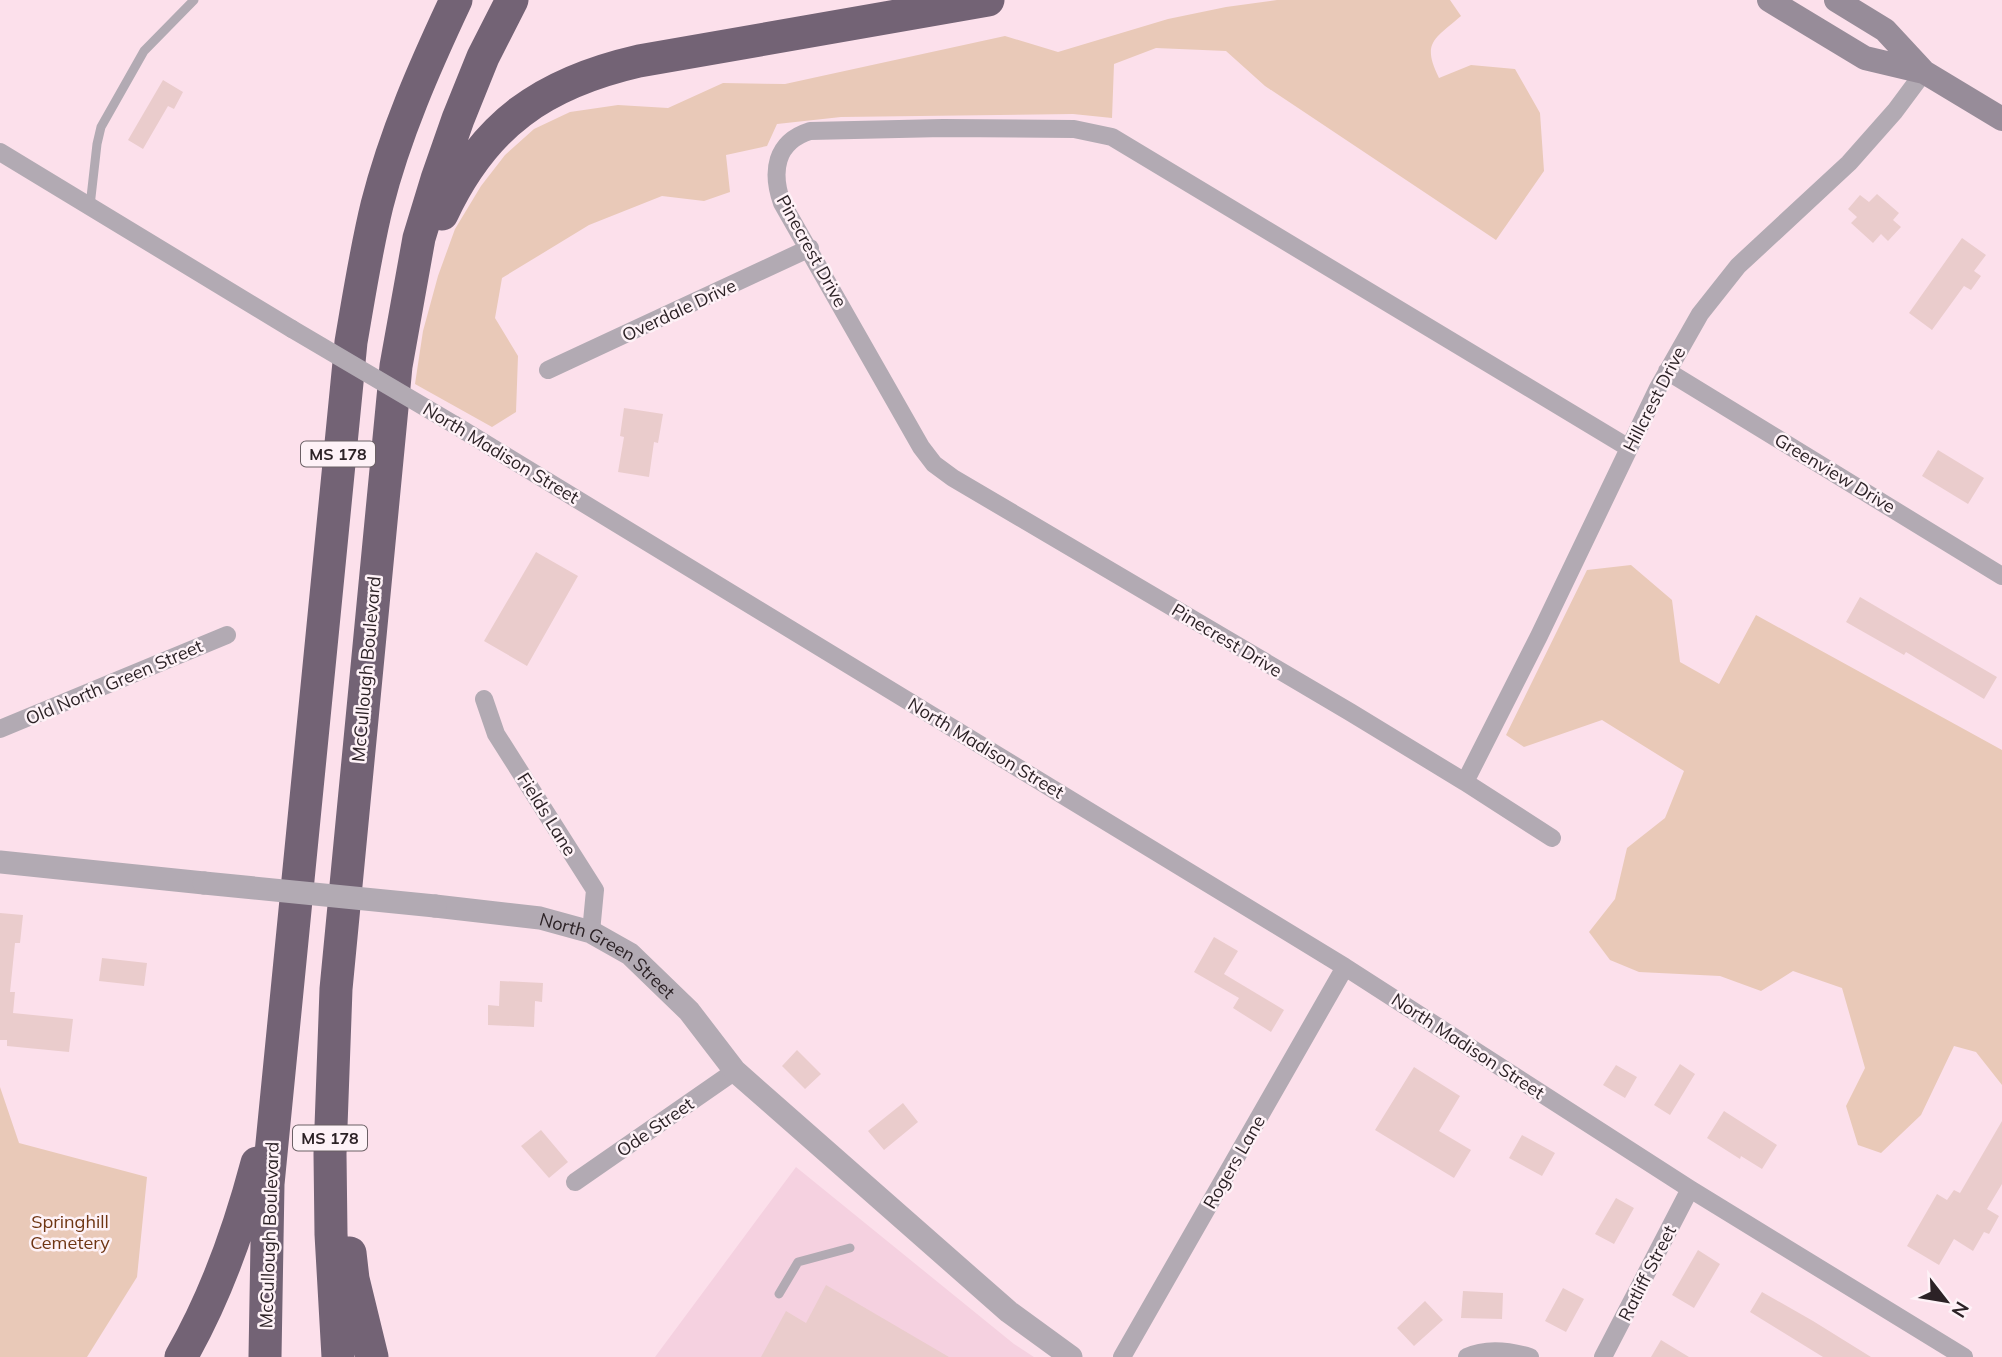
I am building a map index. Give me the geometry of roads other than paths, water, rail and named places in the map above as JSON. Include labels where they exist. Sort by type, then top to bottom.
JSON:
[{"type":"highway","name":"McCullough Boulevard","points":[[265,1357],[268,1184],[351,342],[367,249],[392,154],[415,92],[456,0]]},
{"type":"highway","name":"McCullough Boulevard","points":[[338,1357],[330,1154],[336,989],[396,366],[405,304],[419,238],[436,179],[483,57],[512,0]]},
{"type":"highway","points":[[405,304],[433,232],[470,162],[509,120],[557,88],[584,76],[639,61],[988,0]]},
{"type":"highway","points":[[336,989],[341,1143],[349,1242],[354,1279],[372,1357]]},
{"type":"highway","points":[[181,1357],[210,1304],[232,1248],[277,1090]]},
{"type":"main road","points":[[1769,0],[1865,58],[1924,72]]},
{"type":"main road","points":[[1836,0],[1885,30],[1924,72],[2002,120]]},
{"type":"street","name":"Hillcrest Drive","points":[[1465,782],[1667,371],[1700,314],[1728,276],[1849,163],[1895,111],[1924,72]]},
{"type":"street","name":"Pinecrest Drive","points":[[1552,838],[1465,782],[943,471],[921,447],[782,202],[775,176],[777,165],[786,147],[801,134],[810,131],[943,128],[1074,129],[1100,132],[1125,142],[1629,448]]},
{"type":"street","name":"North Madison Street","points":[[0,152],[455,425],[1345,967],[1690,1189],[1964,1357]]},
{"type":"street","name":"Overdale Drive","points":[[548,370],[810,248]]},
{"type":"street","name":"Greenview Drive","points":[[1667,371],[2002,576]]},
{"type":"street","name":"Old North Green Street","points":[[0,729],[227,635]]},
{"type":"street","name":"Fields Lane","points":[[484,699],[496,734],[595,890],[591,932]]},
{"type":"street","name":"North Green Street","points":[[0,862],[540,918],[591,932],[630,954],[656,976],[689,1011],[735,1071],[989,1296],[1071,1357]]},
{"type":"street","name":"Rogers Lane","points":[[1122,1357],[1345,967]]},
{"type":"street","name":"Ode Street","points":[[575,1182],[735,1071]]},
{"type":"street","name":"Ratliff Street","points":[[1604,1357],[1690,1189]]},
{"type":"street","points":[[1466,1357],[1487,1352],[1512,1352],[1530,1357]]},
{"type":"lane","points":[[90,206],[97,144],[102,127],[144,51],[194,0]]},
{"type":"lane","points":[[779,1294],[798,1262],[850,1248]]},
{"type":"park label","name":"Springhill Cemetery","points":[[70,1231]]}]
